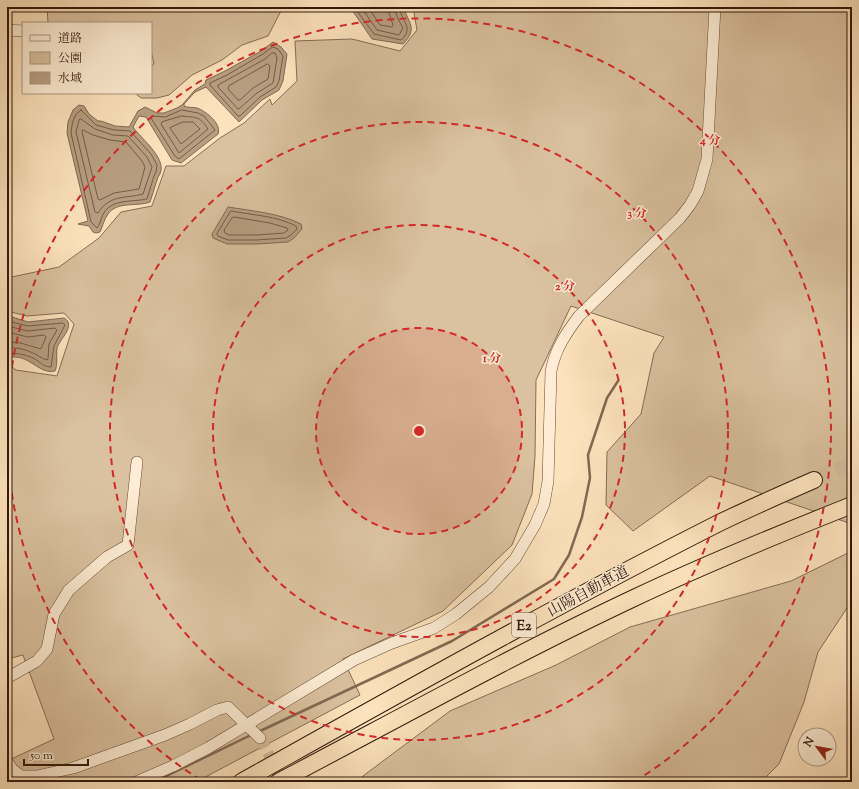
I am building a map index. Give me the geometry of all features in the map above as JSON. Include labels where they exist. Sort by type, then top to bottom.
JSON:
[{"type":"highway","name":"山陽自動車道","points":[[241,782],[503,636],[613,578],[721,523],[814,480]]},
{"type":"highway","name":"山陽自動車道","points":[[278,782],[520,654],[635,598],[763,540],[852,505]]},
{"type":"street","points":[[136,782],[173,766],[208,748],[354,660],[392,643],[434,628],[456,614],[489,587],[515,559],[535,525],[544,504],[548,481],[551,372],[556,352],[566,332],[579,316],[675,224],[690,205],[698,191],[707,160],[715,7]]},
{"type":"street","points":[[7,30],[22,31]]},
{"type":"street","points":[[7,678],[37,661],[47,649],[54,614],[69,590],[107,557],[128,545],[137,462]]},
{"type":"street","points":[[7,761],[12,769],[21,776],[37,776],[73,768],[165,735],[217,710],[228,707],[260,738]]},
{"type":"green space","points":[[47,7],[283,7],[268,36],[242,45],[222,60],[192,75],[169,95],[157,98],[141,98],[136,94],[152,94],[152,66],[154,63],[152,55],[152,22],[48,22]]},
{"type":"green space","points":[[413,7],[852,7],[852,524],[710,476],[633,531],[606,505],[607,452],[641,414],[654,353],[664,337],[571,306],[536,380],[535,456],[532,494],[512,545],[443,611],[343,659],[360,695],[196,782],[7,782],[7,761],[54,739],[23,655],[7,659],[7,363],[16,370],[57,376],[74,324],[64,313],[27,316],[7,311],[7,278],[59,267],[99,238],[121,212],[152,206],[166,166],[184,166],[220,138],[244,123],[270,99],[272,105],[297,81],[295,41],[352,39],[400,51],[417,30]]},
{"type":"green space","points":[[852,551],[852,605],[847,608],[818,652],[804,702],[779,764],[761,782],[355,782],[450,711],[556,665],[630,627],[791,581]]},
{"type":"water","points":[[350,7],[403,7],[411,26],[408,39],[403,44],[372,39]]},
{"type":"water","points":[[273,42],[281,47],[287,54],[283,81],[279,90],[262,100],[239,122],[206,87],[195,92],[184,104],[184,106],[197,108],[205,112],[212,118],[219,130],[218,134],[181,163],[172,160],[146,117],[139,116],[133,127],[153,150],[161,164],[161,171],[150,202],[116,207],[105,218],[100,232],[93,232],[89,226],[78,224],[88,221],[67,133],[68,122],[73,110],[79,105],[84,106],[89,114],[98,121],[115,126],[129,127],[138,111],[145,107],[157,113],[164,113],[177,108],[182,105],[195,90],[205,84],[206,80],[261,51]]},
{"type":"water","points":[[228,207],[284,217],[301,224],[302,229],[288,242],[227,244],[213,238],[212,234]]},
{"type":"water","points":[[7,317],[28,322],[64,318],[68,321],[69,325],[66,333],[57,348],[57,363],[55,371],[43,370],[21,358],[7,358]]},
{"type":"waterway","points":[[258,732],[452,641],[554,579],[569,555],[582,517],[590,478],[588,455],[607,398],[618,381]]},
{"type":"waterway","points":[[154,782],[251,735]]},
{"type":"tunnel","points":[[814,480],[852,464]]},
{"type":"tunnel","points":[[260,738],[283,782]]}]
